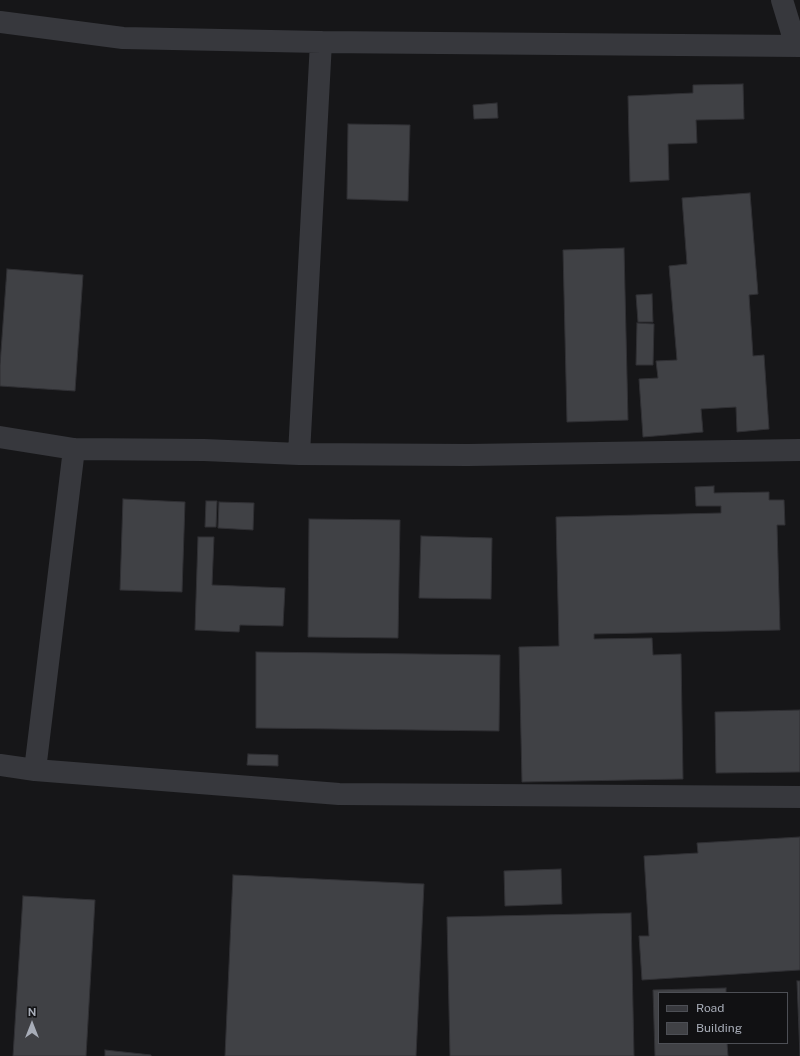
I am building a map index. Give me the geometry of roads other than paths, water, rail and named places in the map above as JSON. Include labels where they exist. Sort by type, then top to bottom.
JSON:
[{"type":"street","points":[[0,22],[122,38],[321,42],[798,46],[782,0]]},
{"type":"street","points":[[299,454],[321,42]]},
{"type":"street","points":[[0,437],[74,449],[204,450],[299,454],[468,455],[800,450]]},
{"type":"street","points":[[35,770],[74,449]]},
{"type":"street","points":[[0,765],[35,770],[339,794],[800,797]]}]
